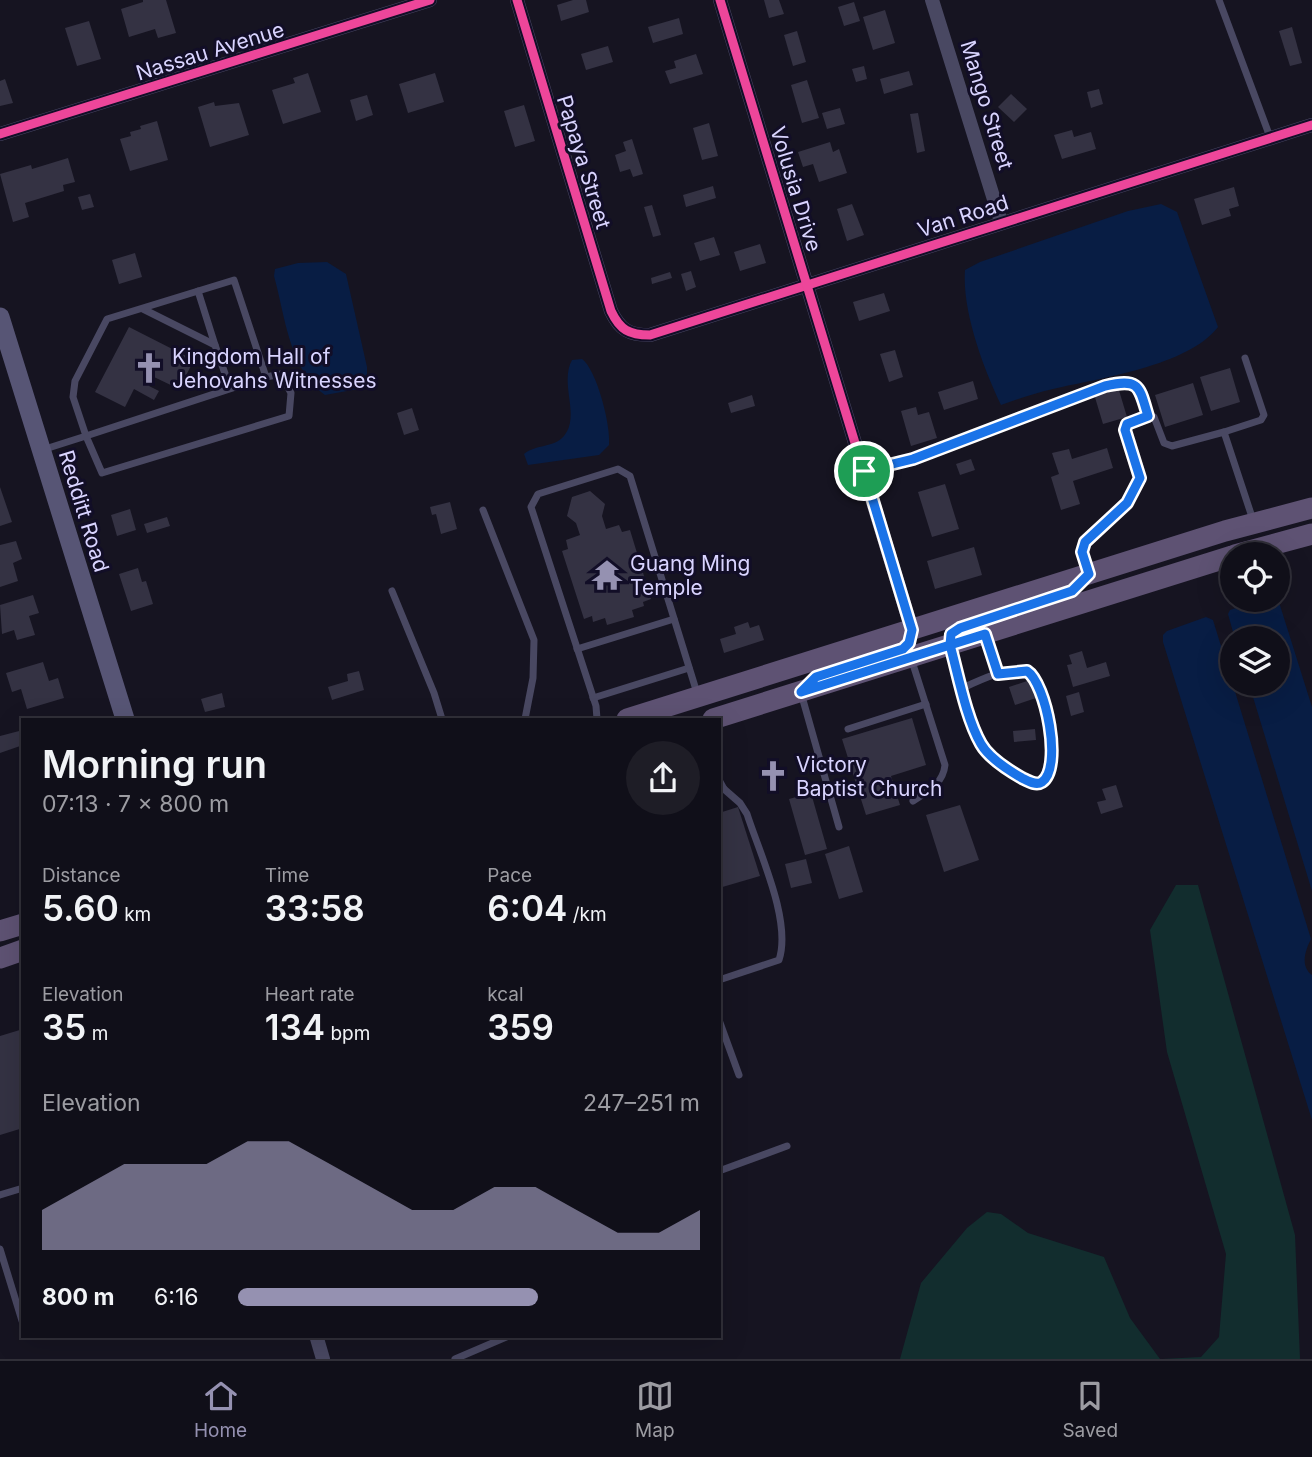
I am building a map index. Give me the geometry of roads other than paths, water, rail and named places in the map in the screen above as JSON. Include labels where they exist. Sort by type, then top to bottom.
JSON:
[{"type":"main road","points":[[630,718],[1254,523],[1312,508]]},
{"type":"main road","points":[[1282,542],[1312,534]]},
{"type":"main road","points":[[716,718],[1220,559]]},
{"type":"main road","points":[[950,645],[951,634],[960,628],[1072,591],[1089,574]]},
{"type":"main road","points":[[801,692],[816,677],[903,649],[909,643],[912,630]]},
{"type":"main road","points":[[677,718],[698,697]]},
{"type":"main road","points":[[0,931],[21,925]]},
{"type":"main road","points":[[0,958],[21,951]]},
{"type":"street","name":"Nassau Avenue","points":[[0,134],[430,0]]},
{"type":"street","name":"Papaya Street","points":[[517,0],[611,311],[624,331]]},
{"type":"street","name":"Volusia Drive","points":[[720,0],[912,630]]},
{"type":"street","name":"Mango Street","points":[[932,0],[1001,222]]},
{"type":"street","name":"Van Road","points":[[624,331],[650,335],[1312,125]]},
{"type":"street","name":"Redditt Road","points":[[0,317],[125,718]]},
{"type":"street","points":[[317,1338],[323,1359]]},
{"type":"lane","points":[[1219,0],[1270,137]]},
{"type":"lane","points":[[41,450],[86,436],[230,388],[281,374],[291,393],[289,416],[102,472],[86,436],[73,397],[75,381],[107,320],[233,280],[265,377]]},
{"type":"lane","points":[[198,291],[230,388]]},
{"type":"lane","points":[[142,309],[215,345]]},
{"type":"lane","points":[[1089,574],[1082,552],[1085,542],[1127,503],[1140,478],[1125,430],[1127,424],[1148,416],[1154,417],[1164,443],[1172,446],[1261,420],[1264,415],[1245,358]]},
{"type":"lane","points":[[864,471],[913,459],[1120,383],[1135,383],[1140,386],[1148,416]]},
{"type":"lane","points":[[1224,432],[1254,523]]},
{"type":"lane","points":[[597,718],[593,698],[531,507],[538,495],[618,470],[630,476],[698,697]]},
{"type":"lane","points":[[483,510],[534,640],[533,678],[525,718]]},
{"type":"lane","points":[[392,591],[442,718]]},
{"type":"lane","points":[[577,649],[674,619]]},
{"type":"lane","points":[[985,634],[998,674]]},
{"type":"lane","points":[[950,645],[962,688],[981,744],[1009,770],[1028,781],[1037,784],[1042,782],[1048,776],[1051,734],[1039,684],[1027,671],[998,674],[962,688]]},
{"type":"lane","points":[[911,657],[945,765],[944,776],[913,801]]},
{"type":"lane","points":[[593,698],[690,668]]},
{"type":"lane","points":[[801,692],[839,827]]},
{"type":"lane","points":[[848,729],[926,704]]},
{"type":"lane","points":[[721,790],[740,803],[747,814],[778,911],[783,946],[779,960],[721,979]]},
{"type":"lane","points":[[721,1026],[739,1075]]},
{"type":"lane","points":[[721,1170],[787,1146]]},
{"type":"lane","points":[[0,1195],[21,1189]]},
{"type":"lane","points":[[0,1249],[21,1317]]},
{"type":"lane","points":[[456,1359],[504,1338]]},
{"type":"water","points":[[1161,204],[1177,212],[1218,327],[1186,352],[1165,361],[1118,375],[1040,392],[1001,405],[987,374],[970,321],[965,270],[980,262],[1128,211]]},
{"type":"water","points":[[327,262],[346,274],[367,367],[367,383],[358,389],[325,395],[303,371],[296,357],[274,276],[275,269],[298,263]]},
{"type":"water","points":[[582,359],[593,374],[602,399],[609,445],[599,455],[528,465],[524,454],[560,440],[569,428],[569,369],[572,360]]},
{"type":"water","points":[[1282,612],[1286,626],[1231,626],[1228,614]]},
{"type":"water","points":[[1206,617],[1213,620],[1220,643],[1220,696],[1236,696],[1311,939],[1305,963],[1312,975],[1312,1120],[1163,642],[1163,635],[1167,631]]},
{"type":"water","points":[[1290,637],[1312,707],[1312,891],[1253,696],[1290,696]]},
{"type":"place","name":"Kingdom Hall of Jehovahs Witnesses","points":[[149,368]]},
{"type":"place","name":"Guang Ming Temple","points":[[607,575]]},
{"type":"place","name":"Victory Baptist Church","points":[[773,776]]}]
